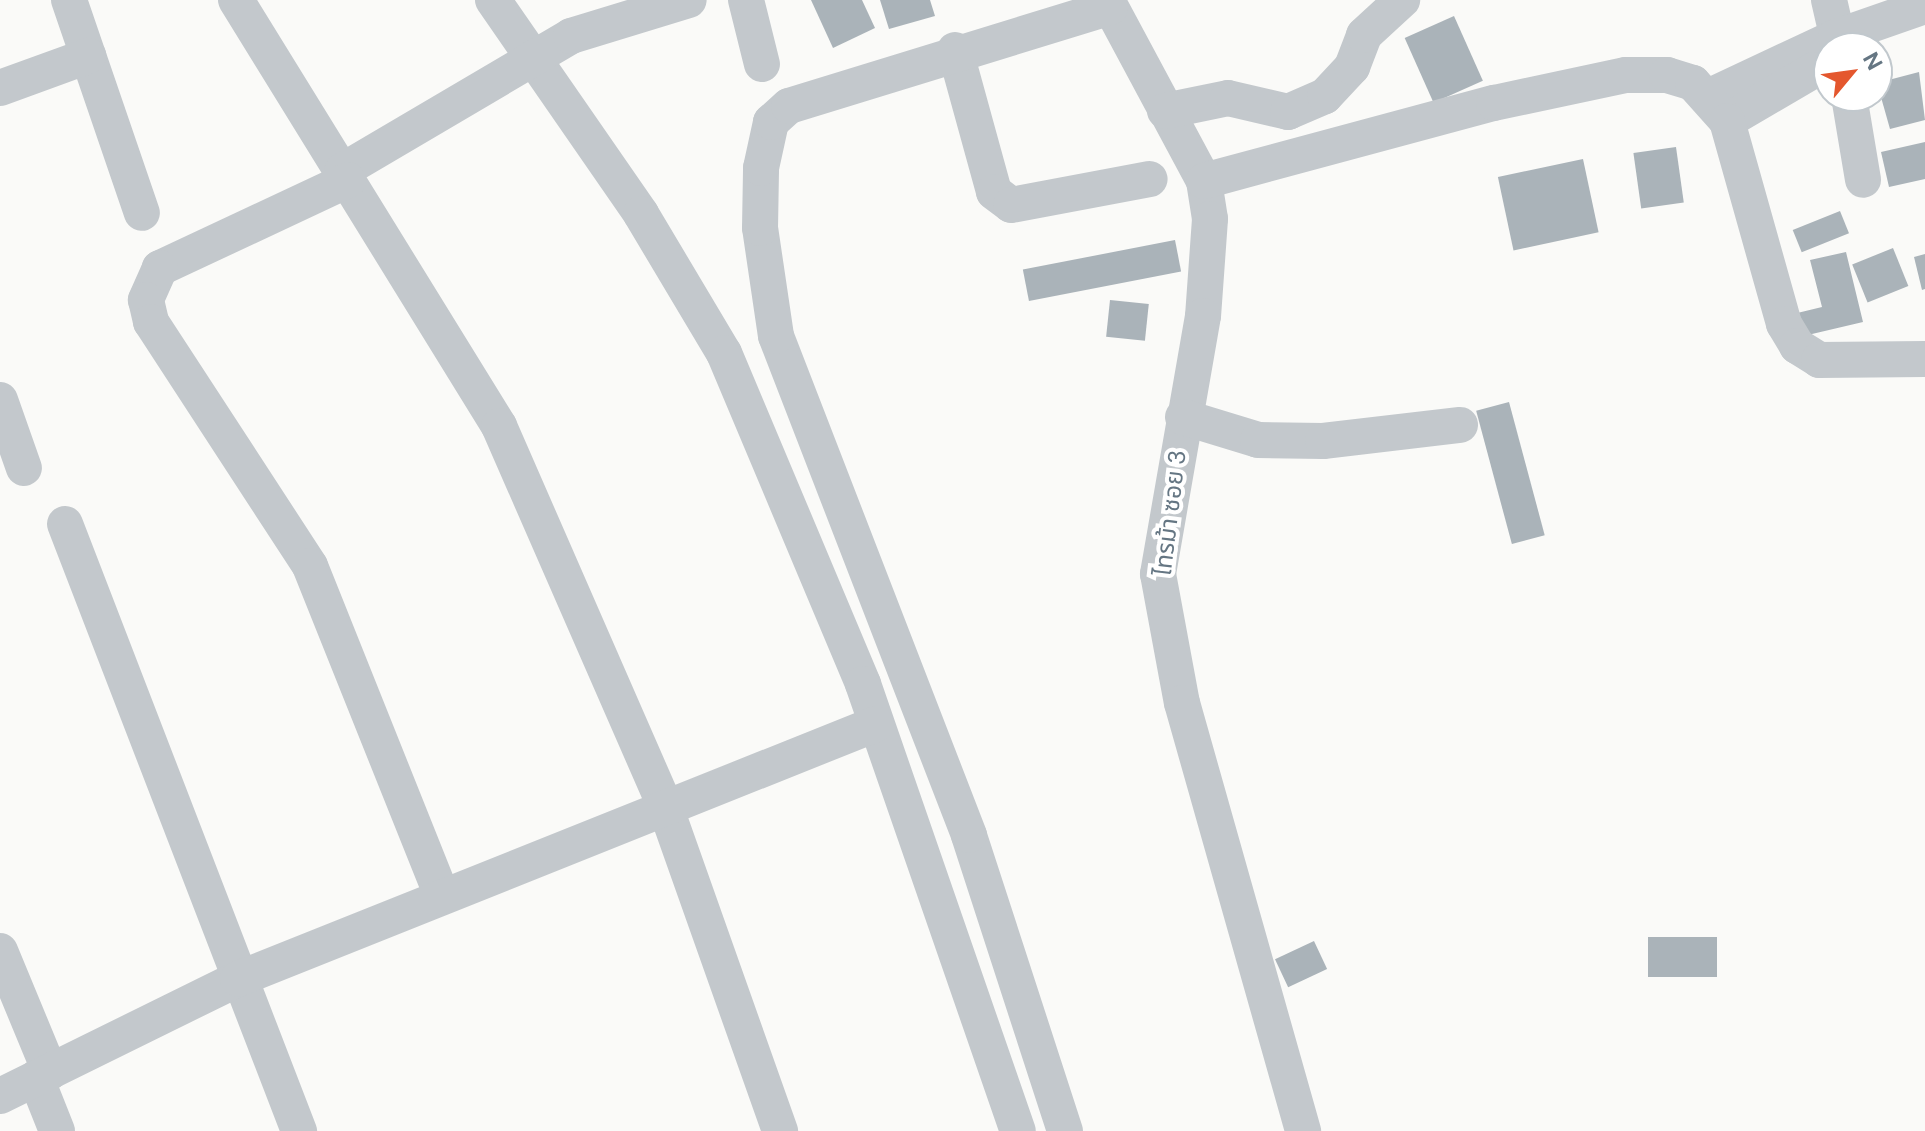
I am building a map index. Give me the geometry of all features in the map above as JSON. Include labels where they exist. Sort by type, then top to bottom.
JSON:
[{"type":"street","points":[[69,0],[142,213]]},
{"type":"street","points":[[236,0],[499,426],[666,809],[780,1131]]},
{"type":"street","points":[[493,0],[641,214],[724,353],[876,724],[1018,1131]]},
{"type":"street","points":[[442,896],[310,566],[151,322],[146,300],[160,268],[345,175],[571,36],[689,0]]},
{"type":"street","points":[[746,0],[762,64]]},
{"type":"street","points":[[1165,111],[1228,98],[1288,112],[1325,96],[1352,67],[1364,35],[1402,0]]},
{"type":"street","points":[[1829,0],[1840,32]]},
{"type":"street","points":[[1065,1131],[969,835],[776,336],[760,228],[763,155],[771,122],[789,106],[1108,3]]},
{"type":"street","name":"ไทรม้า ซอย 3","points":[[1108,3],[1204,181],[1210,219],[1203,316],[1159,556],[1161,597],[1182,703],[1303,1131]]},
{"type":"street","points":[[1871,32],[1925,6]]},
{"type":"street","points":[[955,50],[994,192],[1011,205],[1150,179]]},
{"type":"street","points":[[0,88],[88,56]]},
{"type":"street","points":[[1718,109],[1813,61]]},
{"type":"street","points":[[1204,181],[1626,75],[1667,75],[1718,109],[1784,324],[1797,346],[1819,360],[1925,359]]},
{"type":"street","points":[[1852,112],[1863,180]]},
{"type":"street","points":[[0,400],[24,468]]},
{"type":"street","points":[[1183,417],[1258,440],[1323,441],[1460,425]]},
{"type":"street","points":[[65,524],[299,1131]]},
{"type":"street","points":[[0,1096],[238,979],[876,724]]},
{"type":"street","points":[[0,951],[43,1075],[57,1131]]},
{"type":"building","points":[[811,0],[862,0],[875,28],[833,48]]},
{"type":"building","points":[[880,0],[930,0],[935,16],[889,29]]},
{"type":"building","points":[[1454,16],[1483,81],[1434,103],[1405,38]]},
{"type":"building","points":[[1919,72],[1925,120],[1890,129],[1885,112],[1893,112],[1893,79]]},
{"type":"building","points":[[1925,142],[1925,179],[1889,187],[1881,152]]},
{"type":"building","points":[[1676,147],[1684,202],[1641,208],[1633,153]]},
{"type":"building","points":[[1583,159],[1599,232],[1513,250],[1498,177]]},
{"type":"building","points":[[1840,211],[1849,233],[1802,252],[1793,230]]},
{"type":"building","points":[[1175,240],[1181,271],[1029,301],[1023,270]]},
{"type":"building","points":[[1893,248],[1908,286],[1868,302],[1852,264]]},
{"type":"building","points":[[1846,252],[1863,322],[1795,338],[1789,315],[1822,307],[1810,260]]},
{"type":"building","points":[[1925,254],[1925,289],[1922,290],[1914,257]]},
{"type":"building","points":[[1110,300],[1149,304],[1145,341],[1106,337]]},
{"type":"building","points":[[1509,402],[1545,535],[1512,544],[1476,411]]},
{"type":"building","points":[[1648,937],[1717,937],[1717,977],[1648,977]]},
{"type":"building","points":[[1314,941],[1327,969],[1288,987],[1275,959]]}]
